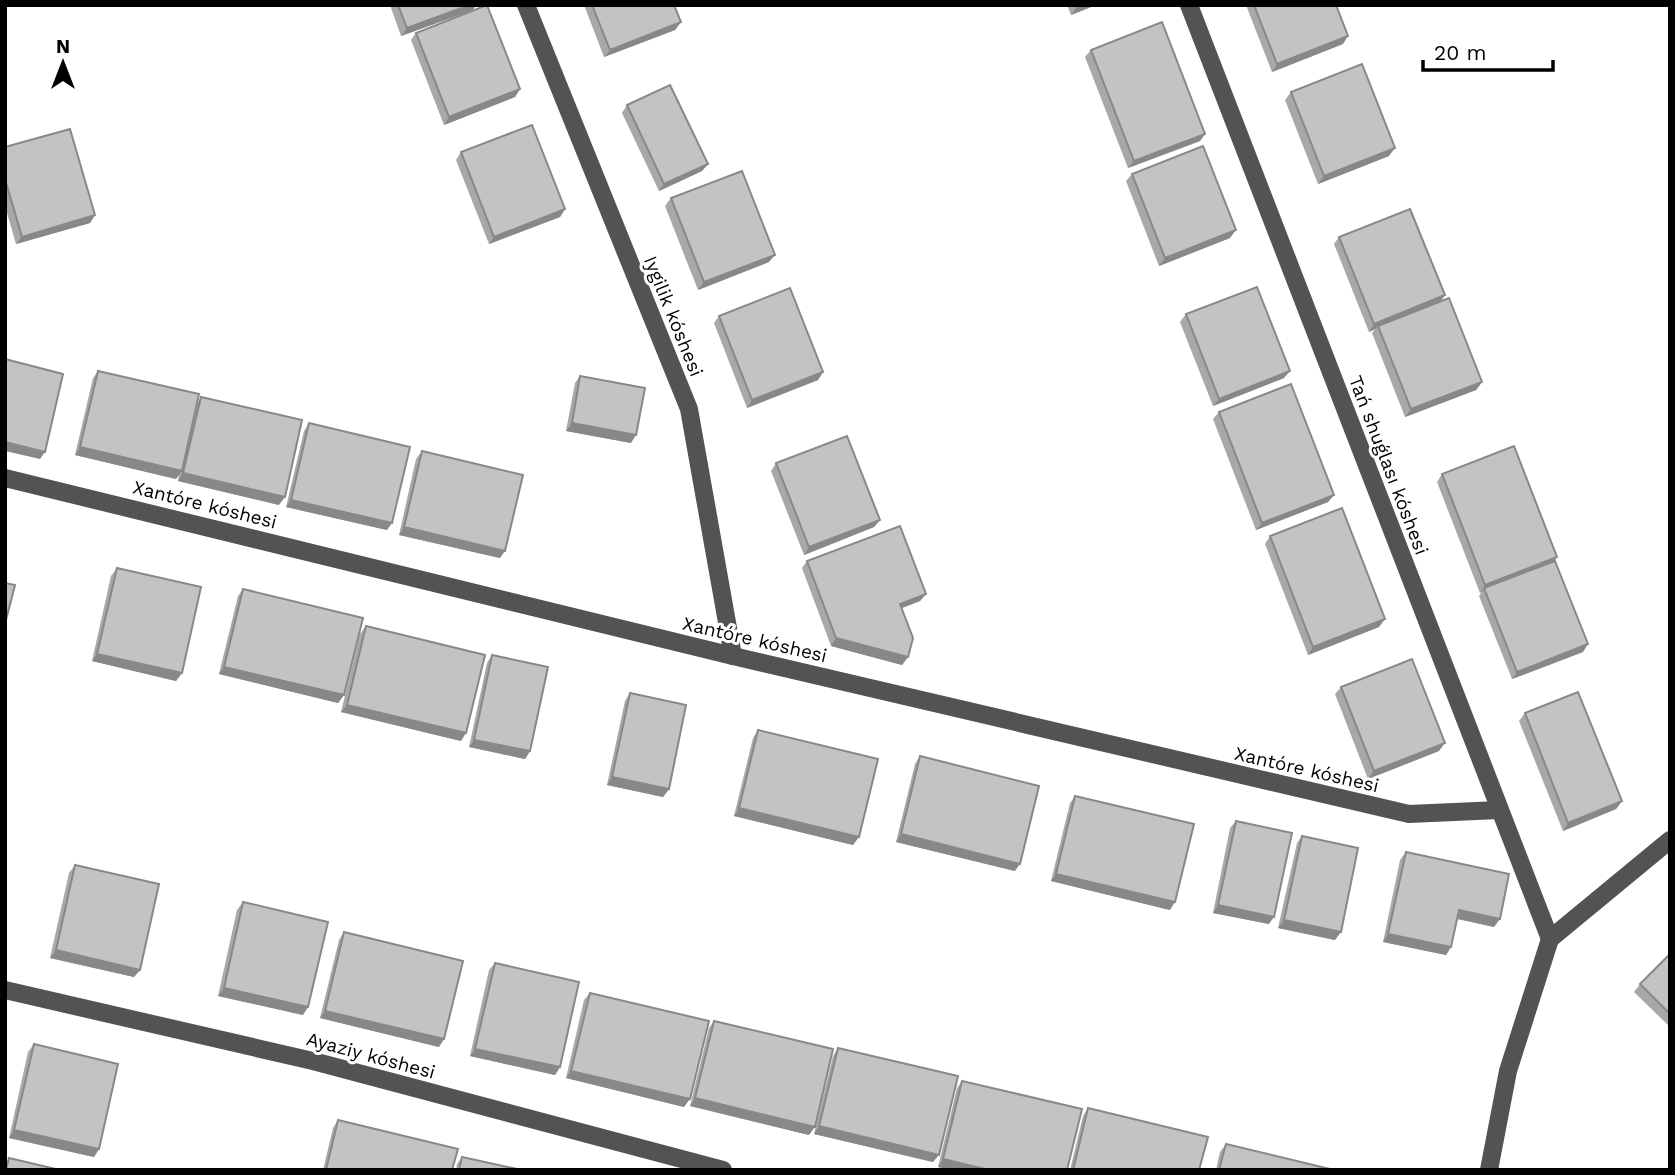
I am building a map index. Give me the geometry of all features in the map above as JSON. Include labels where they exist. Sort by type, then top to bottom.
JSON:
[{"type":"street","name":"Iygilik kóshesi","points":[[526,5],[689,408],[733,656]]},
{"type":"street","name":"Tań shuǵlası kóshesi","points":[[1189,5],[1550,939]]},
{"type":"street","name":"Xantóre kóshesi","points":[[5,478],[733,656],[1409,814],[1499,810]]},
{"type":"street","points":[[1489,1170],[1508,1071],[1550,939],[1670,841]]},
{"type":"street","name":"Ayaziy kóshesi","points":[[5,990],[313,1060],[723,1170]]},
{"type":"building","points":[[398,5],[470,5],[407,28]]},
{"type":"building","points":[[487,5],[520,89],[449,117],[416,33]]},
{"type":"building","points":[[592,5],[674,5],[681,22],[610,50]]},
{"type":"building","points":[[1254,5],[1336,5],[1348,36],[1277,64]]},
{"type":"building","points":[[1162,22],[1205,134],[1134,161],[1091,50]]},
{"type":"building","points":[[1362,64],[1395,148],[1324,176],[1291,92]]},
{"type":"building","points":[[670,85],[708,164],[664,184],[627,105]]},
{"type":"building","points":[[532,125],[565,209],[494,237],[461,152]]},
{"type":"building","points":[[70,129],[95,215],[22,237],[5,179],[5,147]]},
{"type":"building","points":[[1203,146],[1236,230],[1165,258],[1132,174]]},
{"type":"building","points":[[742,171],[775,255],[704,282],[671,198]]},
{"type":"building","points":[[1410,209],[1445,295],[1374,324],[1339,237]]},
{"type":"building","points":[[1257,287],[1290,371],[1219,399],[1186,314]]},
{"type":"building","points":[[790,288],[823,372],[752,400],[719,316]]},
{"type":"building","points":[[1449,298],[1482,382],[1411,409],[1378,326]]},
{"type":"building","points":[[5,359],[63,374],[45,452],[5,442]]},
{"type":"building","points":[[98,371],[199,394],[182,471],[80,447]]},
{"type":"building","points":[[580,376],[645,388],[636,435],[572,423]]},
{"type":"building","points":[[1291,384],[1334,495],[1262,523],[1219,412]]},
{"type":"building","points":[[201,397],[302,420],[285,497],[183,473]]},
{"type":"building","points":[[309,423],[410,447],[392,523],[291,500]]},
{"type":"building","points":[[847,436],[880,520],[809,547],[776,463]]},
{"type":"building","points":[[1514,446],[1557,557],[1485,585],[1442,474]]},
{"type":"building","points":[[422,451],[523,475],[505,551],[404,527]]},
{"type":"building","points":[[1342,508],[1385,619],[1313,647],[1270,536]]},
{"type":"building","points":[[900,526],[926,594],[900,604],[913,638],[908,657],[836,638],[807,561]]},
{"type":"building","points":[[1555,561],[1588,644],[1517,672],[1484,588]]},
{"type":"building","points":[[117,568],[201,587],[182,673],[97,654]]},
{"type":"building","points":[[5,583],[15,585],[5,624]]},
{"type":"building","points":[[243,589],[363,618],[344,695],[224,667]]},
{"type":"building","points":[[366,626],[485,655],[466,733],[347,705]]},
{"type":"building","points":[[492,655],[548,667],[530,751],[474,740]]},
{"type":"building","points":[[1412,659],[1445,743],[1374,771],[1341,687]]},
{"type":"building","points":[[1578,692],[1622,801],[1568,823],[1525,713]]},
{"type":"building","points":[[630,693],[686,705],[669,789],[612,777]]},
{"type":"building","points":[[758,730],[878,759],[859,837],[739,808]]},
{"type":"building","points":[[920,756],[1039,786],[1020,864],[901,834]]},
{"type":"building","points":[[1075,796],[1194,824],[1175,902],[1056,874]]},
{"type":"building","points":[[1236,821],[1292,833],[1274,917],[1218,905]]},
{"type":"building","points":[[1302,836],[1358,848],[1341,932],[1284,920]]},
{"type":"building","points":[[1406,852],[1509,874],[1500,919],[1459,910],[1451,947],[1388,934]]},
{"type":"building","points":[[75,865],[159,884],[140,970],[56,950]]},
{"type":"building","points":[[243,902],[328,922],[308,1007],[224,988]]},
{"type":"building","points":[[344,932],[463,961],[444,1039],[325,1011]]},
{"type":"building","points":[[1670,954],[1670,1014],[1640,984]]},
{"type":"building","points":[[495,963],[579,982],[560,1067],[475,1049]]},
{"type":"building","points":[[590,993],[709,1021],[690,1099],[571,1071]]},
{"type":"building","points":[[714,1021],[833,1049],[815,1127],[695,1098]]},
{"type":"building","points":[[34,1044],[118,1064],[99,1149],[14,1130]]},
{"type":"building","points":[[838,1048],[958,1076],[939,1155],[819,1126]]},
{"type":"building","points":[[962,1081],[1082,1109],[1067,1170],[989,1170],[943,1159]]},
{"type":"building","points":[[1088,1108],[1208,1137],[1199,1170],[1073,1170]]},
{"type":"building","points":[[338,1120],[458,1149],[452,1170],[326,1170]]},
{"type":"building","points":[[1226,1144],[1334,1170],[1219,1170]]},
{"type":"building","points":[[462,1157],[522,1170],[459,1170]]},
{"type":"building","points":[[9,1158],[60,1170],[6,1170]]}]
